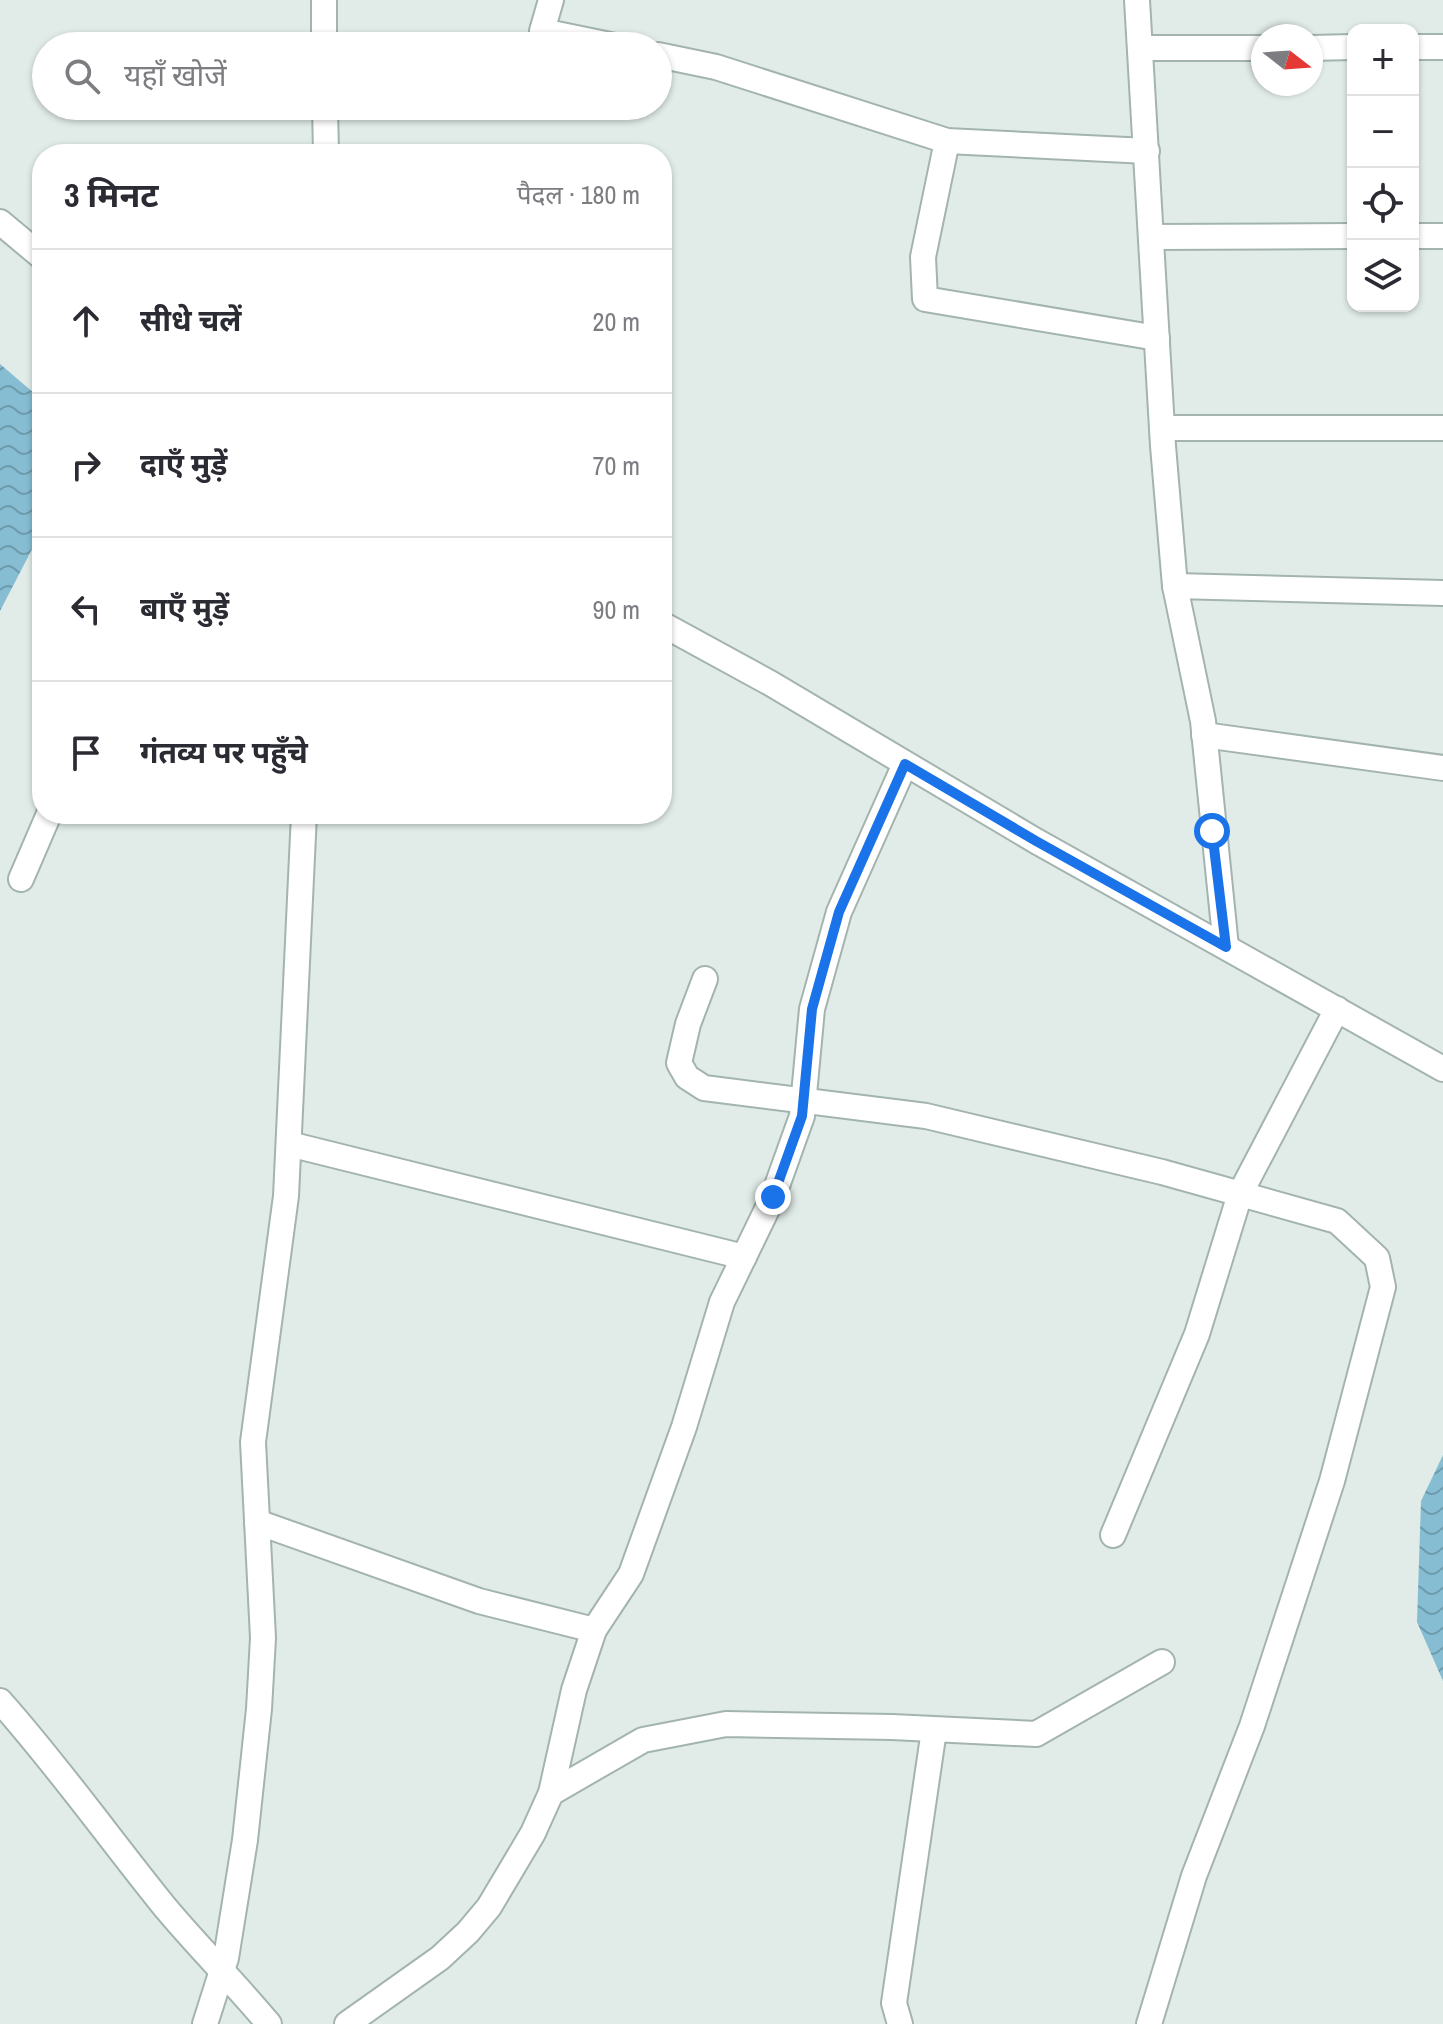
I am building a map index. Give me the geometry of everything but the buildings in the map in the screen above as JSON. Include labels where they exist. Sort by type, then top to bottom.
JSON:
[{"type":"street","points":[[324,0],[324,32]]},
{"type":"street","points":[[547,32],[542,31],[551,0]]},
{"type":"street","points":[[1137,0],[1162,428],[1175,586],[1204,735],[1226,947]]},
{"type":"street","points":[[1323,48],[1347,47]]},
{"type":"street","points":[[1419,47],[1443,47]]},
{"type":"street","points":[[1141,48],[1251,48]]},
{"type":"street","points":[[672,58],[716,67],[947,141],[1147,151]]},
{"type":"street","points":[[325,120],[326,144]]},
{"type":"street","points":[[947,141],[923,257],[925,299],[1157,338]]},
{"type":"street","points":[[0,222],[32,249]]},
{"type":"street","points":[[1151,237],[1347,236]]},
{"type":"street","points":[[1419,236],[1443,236]]},
{"type":"street","points":[[1162,428],[1443,428]]},
{"type":"street","points":[[1175,586],[1443,593]]},
{"type":"street","points":[[672,629],[770,683],[1036,841],[1443,1069]]},
{"type":"street","points":[[1204,735],[1443,768]]},
{"type":"street","points":[[347,2024],[440,1958],[468,1932],[489,1907],[533,1833],[551,1793],[574,1690],[594,1630],[631,1574],[684,1427],[722,1302],[773,1197],[802,1116],[812,1009],[839,912],[905,764]]},
{"type":"street","points":[[21,879],[45,824]]},
{"type":"street","points":[[205,2024],[226,1958],[245,1840],[259,1709],[263,1638],[253,1442],[286,1196],[304,824]]},
{"type":"street","points":[[705,979],[688,1024],[679,1063],[687,1077],[704,1088],[926,1116],[1162,1172],[1337,1221],[1377,1258],[1383,1287],[1332,1481],[1252,1726],[1194,1876],[1149,2024]]},
{"type":"street","points":[[1113,1535],[1197,1334],[1240,1194],[1337,1009]]},
{"type":"street","points":[[289,1144],[744,1257]]},
{"type":"street","points":[[257,1522],[479,1601],[594,1630]]},
{"type":"street","points":[[551,1793],[643,1740],[726,1724],[1036,1734],[1162,1662]]},
{"type":"street","points":[[0,1701],[213,1965],[232,1980],[269,2024]]},
{"type":"street","points":[[900,2024],[894,2003],[934,1730]]},
{"type":"water","points":[[0,364],[32,391],[32,549],[0,611]]},
{"type":"water","points":[[1443,1455],[1443,1681],[1417,1622],[1421,1501]]},
{"type":"route","points":[[773,1197],[802,1116],[812,1009],[839,912],[905,764],[1226,947],[1212,831]]}]
